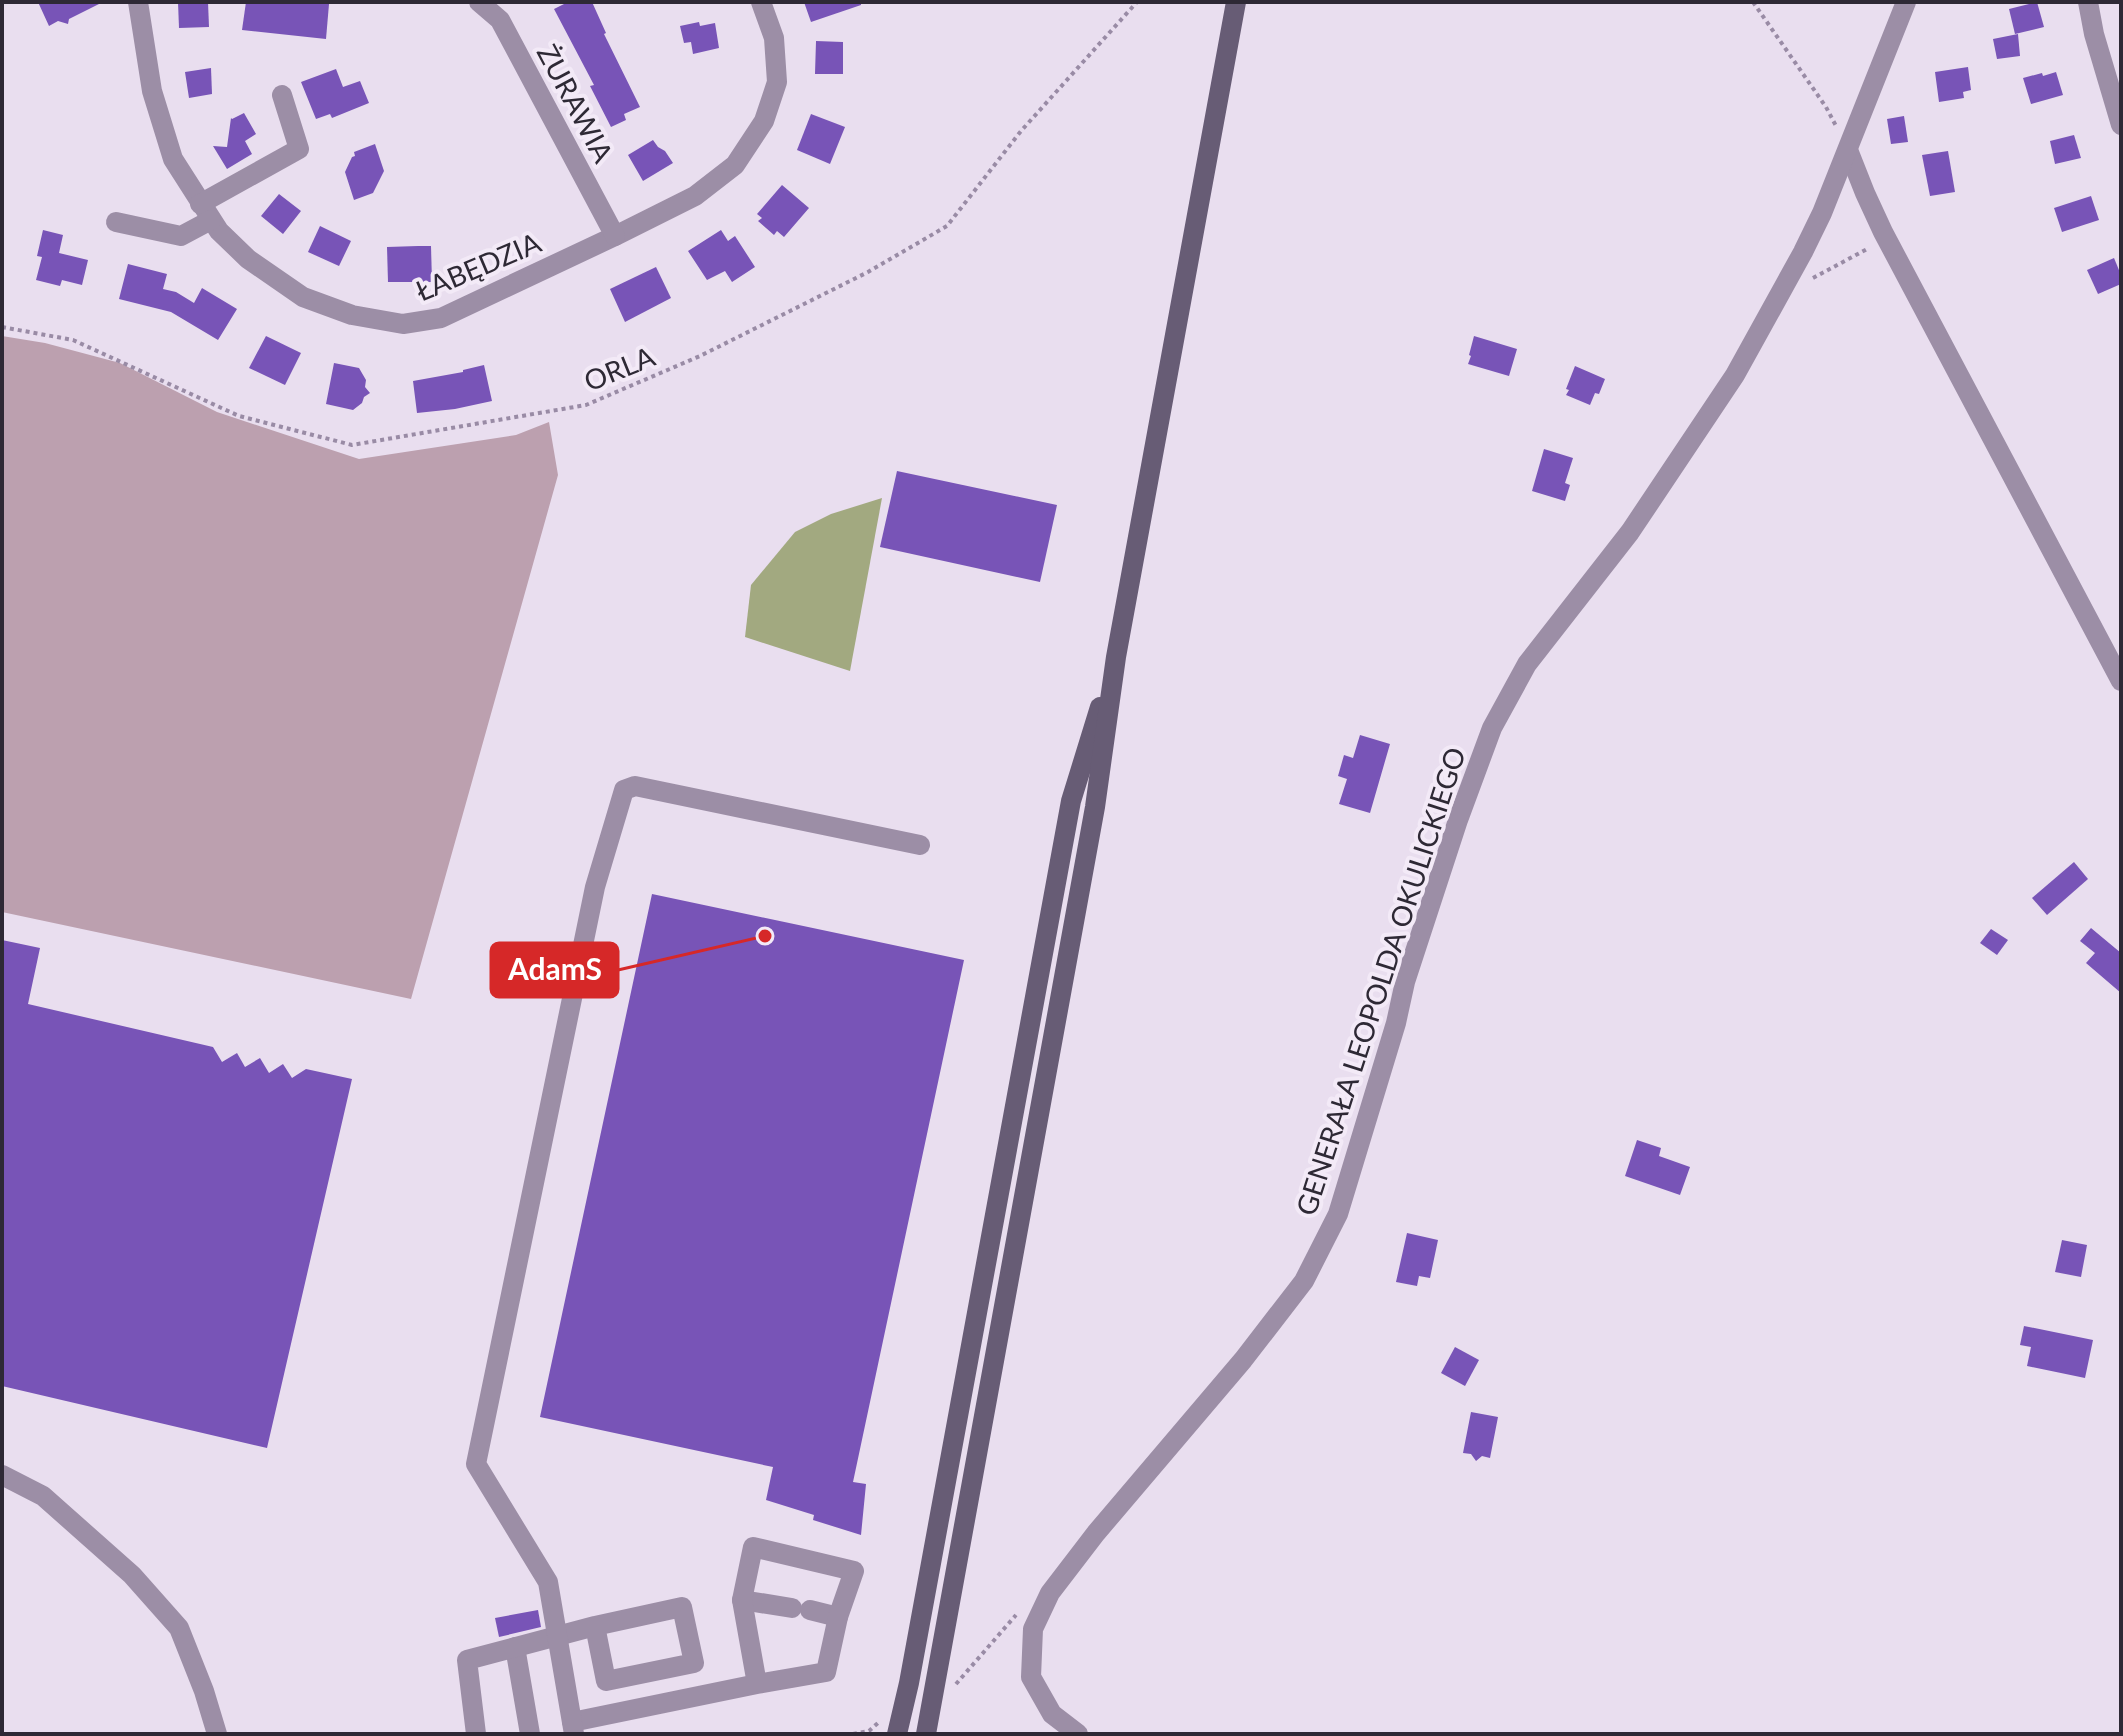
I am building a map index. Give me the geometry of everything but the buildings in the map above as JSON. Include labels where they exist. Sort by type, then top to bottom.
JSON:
[{"type":"main road","points":[[926,1734],[1095,807],[1116,657],[1236,2]]},
{"type":"main road","points":[[897,1734],[967,1377],[1071,801],[1116,657]]},
{"type":"street","name":"ŁABĘDZIA","points":[[138,2],[152,91],[173,159],[219,231],[248,259],[303,297],[352,315],[403,324],[441,318],[615,236],[695,196],[735,165],[764,121],[777,82],[774,38],[761,2]]},
{"type":"street","name":"ŻURAWIA","points":[[479,2],[500,20],[615,236]]},
{"type":"street","name":"GENERAŁA LEOPOLDA OKULICKIEGO","points":[[1078,1734],[1052,1714],[1031,1677],[1033,1629],[1050,1593],[1096,1533],[1243,1360],[1304,1281],[1338,1214],[1396,1023],[1405,982],[1492,728],[1527,664],[1630,532],[1735,375],[1827,202],[1906,2]]},
{"type":"street","points":[[2088,2],[2094,34],[2121,125]]},
{"type":"street","points":[[116,222],[181,236],[206,212],[299,149],[282,95]]},
{"type":"street","points":[[1848,150],[1883,232],[2121,681]]},
{"type":"street","points":[[757,1684],[742,1600],[753,1547],[854,1571],[838,1617],[826,1672],[757,1684],[573,1728],[548,1582],[476,1464],[595,887],[624,790],[635,786],[920,845]]},
{"type":"street","points":[[2,1475],[43,1496],[132,1575],[179,1628],[217,1734]]},
{"type":"street","points":[[742,1600],[838,1617]]},
{"type":"street","points":[[476,1734],[467,1660],[595,1626],[682,1607],[694,1663],[606,1681],[595,1626]]},
{"type":"street","points":[[515,1647],[530,1734]]},
{"type":"path","name":"ORLA","points":[[2,327],[73,340],[239,416],[352,445],[586,405],[700,356],[868,272],[947,226],[1021,131],[1137,2]]},
{"type":"path","points":[[1753,2],[1826,107],[1848,150]]},
{"type":"path","points":[[1792,271],[1812,279],[1871,246]]},
{"type":"shaded area","points":[[2,336],[45,343],[120,363],[217,412],[359,459],[516,435],[549,422],[558,475],[411,999],[2,912]]},
{"type":"shaded area","points":[[882,498],[850,671],[745,637],[751,585],[795,532],[831,514]]},
{"type":"place","name":"AdamS","points":[[765,936]]}]
